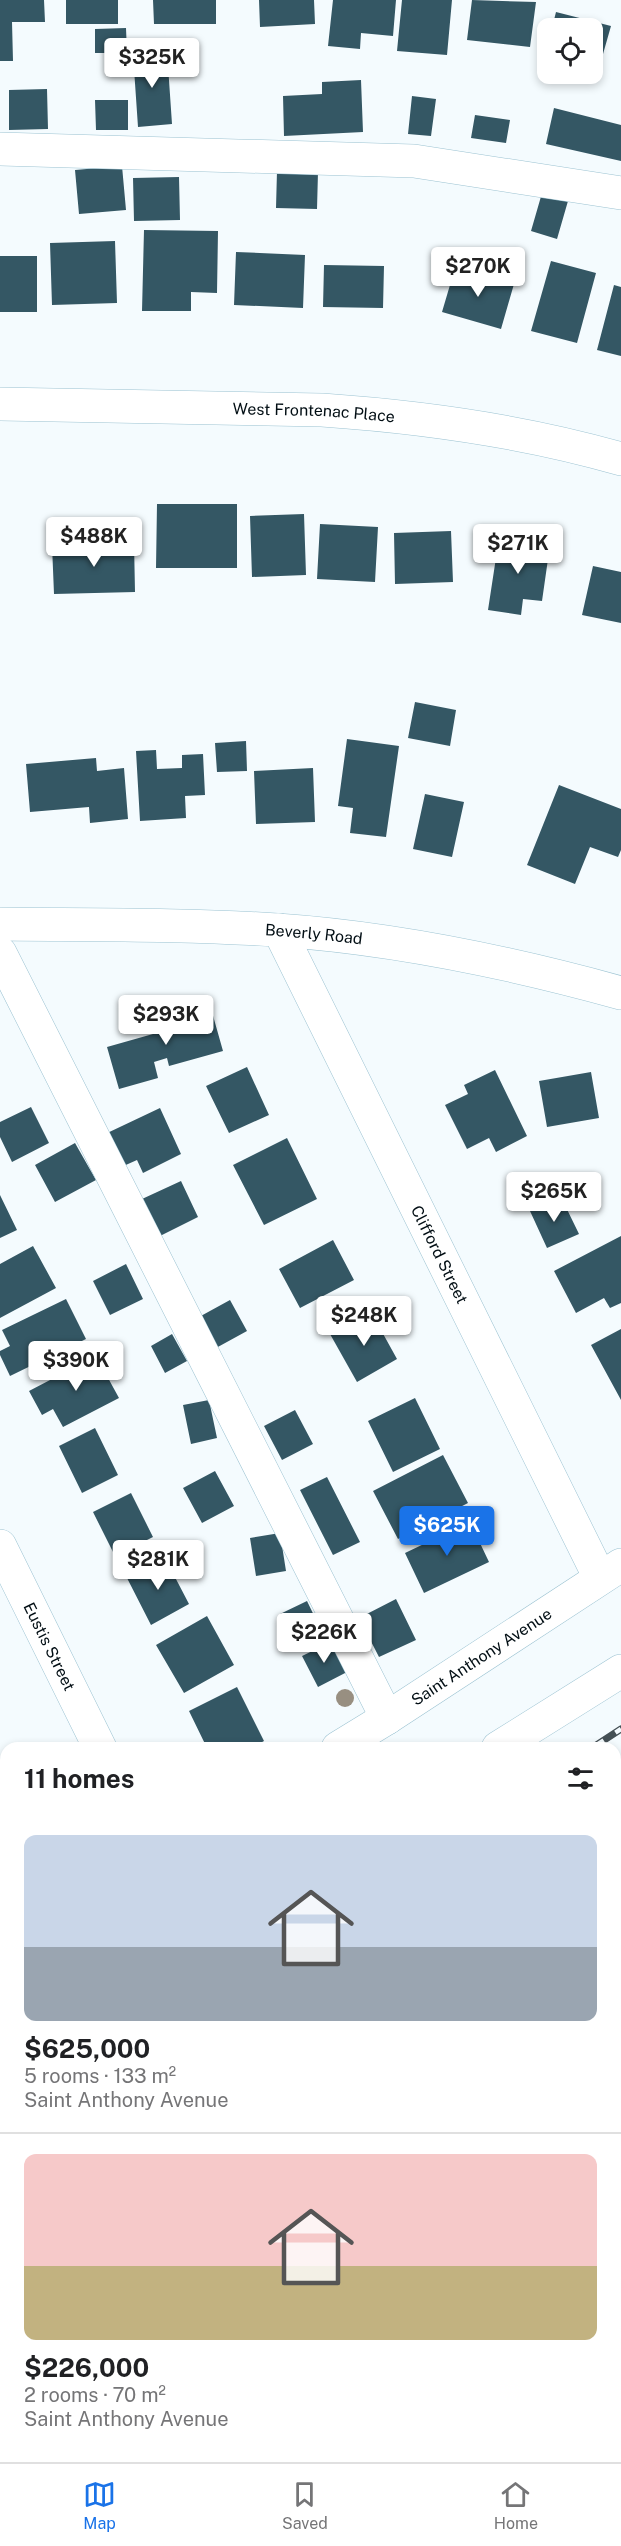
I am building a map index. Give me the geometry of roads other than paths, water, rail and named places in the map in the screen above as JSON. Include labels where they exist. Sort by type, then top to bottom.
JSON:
[{"type":"main road","points":[[0,149],[414,161],[621,193]]},
{"type":"main road","name":"West Frontenac Place","points":[[0,404],[322,410],[367,413],[481,427],[579,447],[621,459]]},
{"type":"main road","name":"Beverly Road","points":[[0,924],[279,930],[427,948],[540,971],[621,993]]},
{"type":"main road","name":"Clifford Street","points":[[279,930],[610,1571]]},
{"type":"main road","points":[[0,953],[387,1718]]},
{"type":"main road","name":"Eustis Street","points":[[0,1546],[97,1742]]},
{"type":"main road","name":"Saint Anthony Avenue","points":[[348,1742],[610,1571]]},
{"type":"main road","points":[[508,1742],[621,1671]]},
{"type":"railway","points":[[601,1742],[621,1729]]}]
